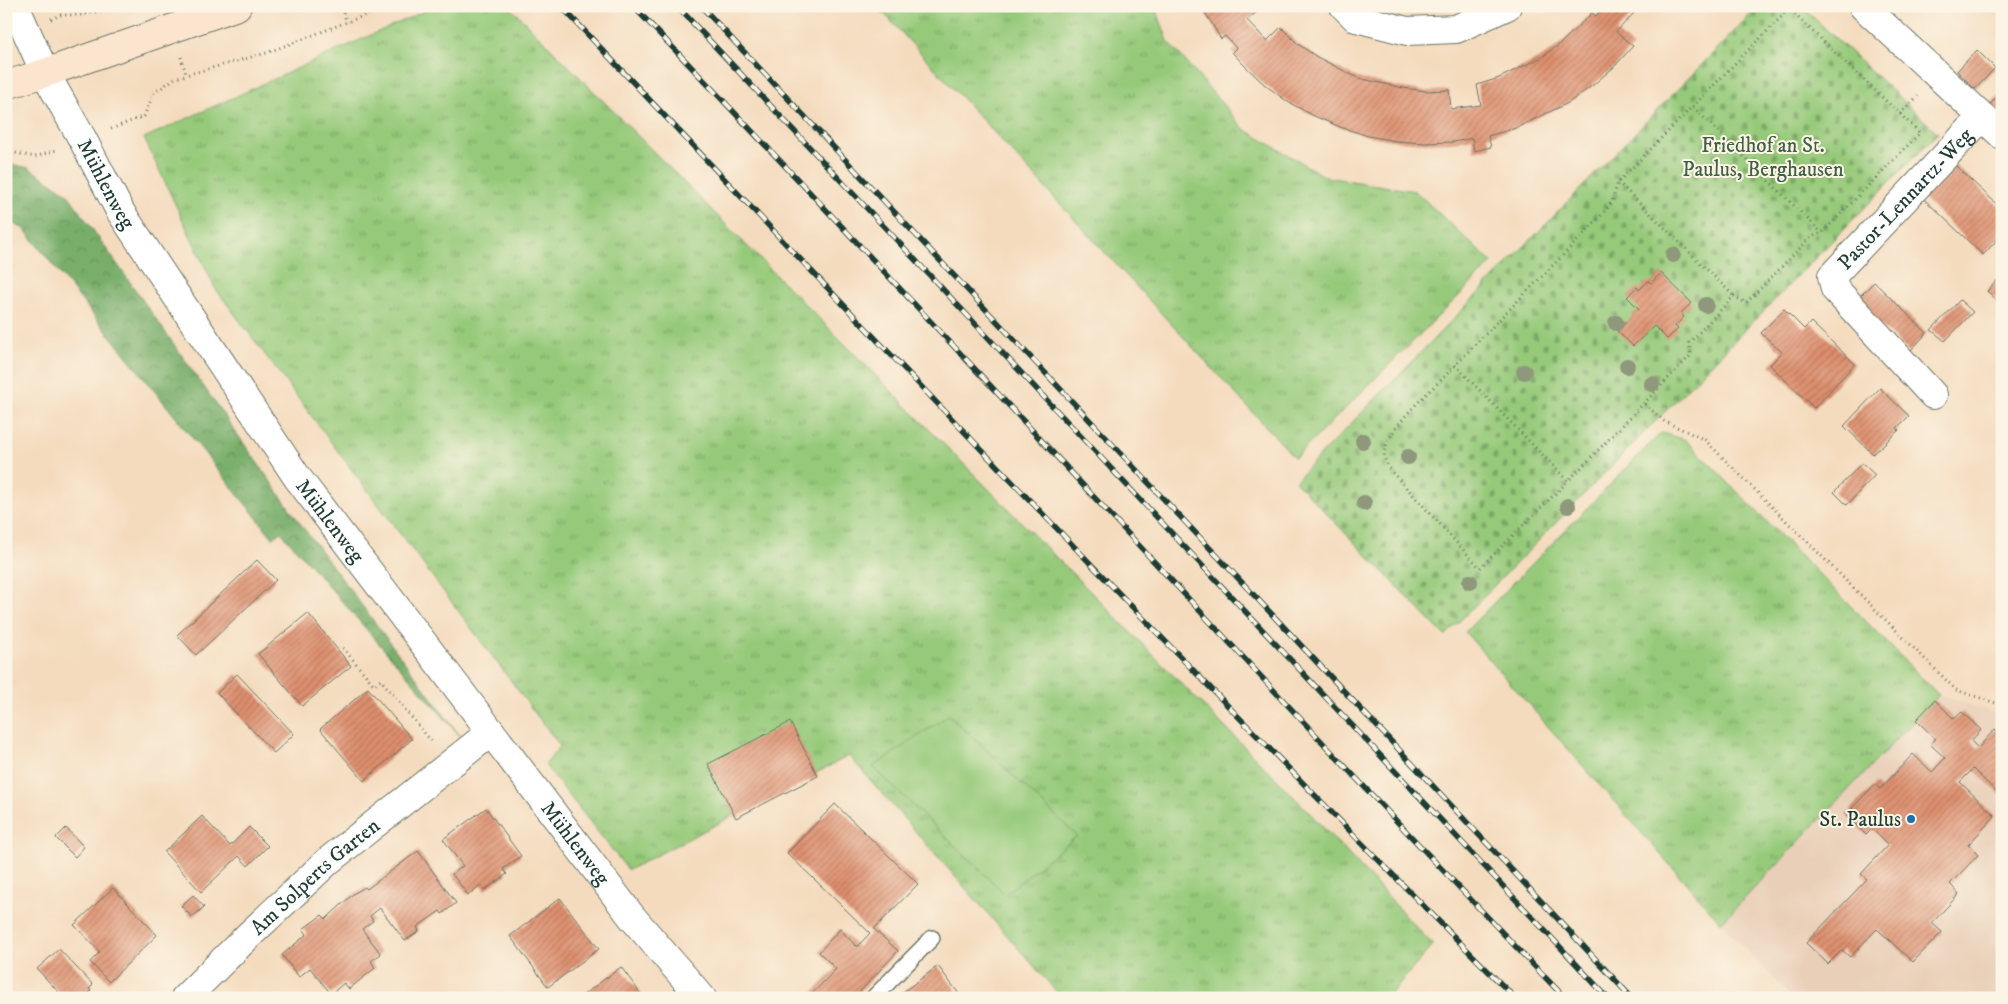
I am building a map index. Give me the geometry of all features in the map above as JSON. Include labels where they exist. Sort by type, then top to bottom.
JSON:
[{"type":"main road","points":[[6,84],[45,73],[237,6]]},
{"type":"street","points":[[1344,6],[1356,18],[1407,31],[1456,29],[1507,6]]},
{"type":"street","points":[[1863,6],[2002,135]]},
{"type":"street","name":"Mühlenweg","points":[[20,17],[45,73],[120,211],[297,477],[632,917],[702,998]]},
{"type":"street","name":"Pastor-Lennartz-Weg","points":[[1933,395],[1834,289],[1832,276],[1982,116]]},
{"type":"street","name":"Am Solperts Garten","points":[[185,998],[328,861],[491,732]]},
{"type":"lane","points":[[873,998],[932,938]]},
{"type":"path","points":[[20,17],[82,15],[120,6]]},
{"type":"path","points":[[6,151],[35,158],[83,140],[144,116],[154,93],[175,78],[266,53],[388,6]]},
{"type":"path","points":[[1618,182],[1734,296],[1746,302],[1811,237],[1822,233],[1920,133],[1789,7],[1618,182],[1612,202],[1600,217],[1396,428],[1387,442],[1384,453],[1385,464],[1480,568],[1691,355],[1688,343],[1734,296]]},
{"type":"path","points":[[341,8],[347,22]]},
{"type":"path","points":[[1693,107],[1822,233]]},
{"type":"path","points":[[1456,365],[1568,481]]},
{"type":"path","points":[[1644,404],[1664,421],[1706,440],[1956,690],[2002,705]]},
{"type":"path","points":[[343,648],[374,685],[381,680],[450,764]]},
{"type":"shaded area","name":"St. Paulus","points":[[1939,695],[2002,715],[2002,937],[1996,944],[2002,949],[2002,998],[1792,998],[1721,923]]},
{"type":"green space","points":[[435,6],[509,6],[1306,809],[1433,945],[1387,998],[1062,998],[849,756],[628,870],[545,765],[560,746],[215,288],[144,138]]},
{"type":"green space","points":[[877,6],[1155,6],[1168,41],[1244,129],[1326,177],[1415,191],[1492,263],[1295,458]]},
{"type":"green space","name":"Friedhof an St. Paulus, Berghausen","points":[[1759,6],[1801,6],[1938,133],[1445,636],[1295,481]]},
{"type":"green space","points":[[6,163],[29,168],[67,193],[302,526],[461,737],[281,532],[273,538],[24,229],[6,220]]},
{"type":"green space","points":[[1661,433],[1686,440],[1939,695],[1721,923],[1465,632]]},
{"type":"green space","points":[[949,715],[1077,836],[1005,894],[873,767]]},
{"type":"building","points":[[1201,6],[1264,6],[1247,20],[1267,41],[1281,27],[1298,44],[1317,57],[1358,78],[1403,88],[1426,91],[1449,90],[1451,109],[1481,105],[1477,85],[1499,78],[1540,58],[1559,45],[1592,13],[1596,16],[1605,6],[1636,6],[1633,10],[1635,12],[1616,32],[1633,46],[1614,67],[1568,103],[1516,128],[1488,136],[1491,147],[1474,151],[1472,138],[1454,142],[1396,141],[1368,136],[1314,116],[1288,102],[1265,85],[1244,65],[1232,52],[1236,48],[1225,36],[1221,39]]},
{"type":"building","points":[[1977,50],[1995,68],[1975,89],[1957,71]]},
{"type":"building","points":[[2002,92],[2002,115],[1990,104]]},
{"type":"building","points":[[1955,165],[2002,209],[2002,235],[1983,255],[1923,198]]},
{"type":"building","points":[[1661,273],[1692,303],[1681,313],[1684,317],[1675,326],[1678,329],[1667,339],[1654,326],[1633,346],[1617,331],[1639,309],[1627,297],[1637,287],[1639,290],[1648,281],[1651,283]]},
{"type":"building","points":[[2002,275],[2002,305],[1987,291]]},
{"type":"building","points":[[1874,282],[1927,333],[1909,352],[1855,301]]},
{"type":"building","points":[[1960,300],[1973,312],[1945,341],[1931,330]]},
{"type":"building","points":[[1784,309],[1804,329],[1811,322],[1855,364],[1814,408],[1770,365],[1782,352],[1761,333]]},
{"type":"building","points":[[1880,388],[1909,416],[1897,428],[1899,430],[1873,454],[1844,426]]},
{"type":"building","points":[[1862,463],[1875,475],[1847,505],[1834,492]]},
{"type":"building","points":[[257,560],[276,580],[196,655],[177,635]]},
{"type":"building","points":[[308,613],[351,666],[302,706],[258,654]]},
{"type":"building","points":[[237,674],[294,734],[274,753],[217,693]]},
{"type":"building","points":[[368,688],[412,739],[364,781],[320,729]]},
{"type":"building","points":[[1935,700],[1954,719],[1962,712],[1981,730],[1971,741],[1978,748],[1995,729],[2002,736],[2002,797],[1973,769],[1960,782],[1995,816],[1968,845],[1978,855],[1950,884],[1959,894],[1932,923],[1942,932],[1913,962],[1877,929],[1850,957],[1842,950],[1828,964],[1806,943],[1867,879],[1861,874],[1888,845],[1872,829],[1866,835],[1846,815],[1875,784],[1880,789],[1913,754],[1932,772],[1945,758],[1930,744],[1936,739],[1916,720]]},
{"type":"building","points":[[790,722],[818,776],[736,818],[708,764]]},
{"type":"building","points":[[835,804],[918,884],[874,929],[898,951],[854,998],[808,998],[836,969],[819,952],[840,929],[857,947],[870,933],[787,853]]},
{"type":"building","points":[[486,808],[521,856],[503,869],[507,874],[485,890],[481,885],[468,895],[452,874],[463,866],[443,839]]},
{"type":"building","points":[[202,816],[230,846],[249,827],[268,846],[248,866],[239,856],[201,892],[164,852]]},
{"type":"building","points":[[66,828],[84,847],[75,857],[56,838]]},
{"type":"building","points":[[418,851],[456,903],[442,914],[440,911],[417,927],[419,931],[405,941],[380,908],[370,916],[373,921],[362,929],[381,954],[371,961],[375,968],[349,989],[344,983],[331,994],[310,968],[299,977],[282,955],[307,934],[303,929],[322,915],[326,919],[353,894],[365,887],[367,889]]},
{"type":"building","points":[[113,888],[157,935],[109,982],[90,962],[100,952],[74,925]]},
{"type":"building","points":[[193,895],[204,907],[192,917],[181,906]]},
{"type":"building","points":[[560,898],[599,949],[548,987],[510,936]]},
{"type":"building","points":[[59,949],[93,985],[89,989],[91,991],[84,998],[64,998],[37,969]]},
{"type":"building","points":[[938,966],[962,998],[895,998]]},
{"type":"building","points":[[621,967],[644,998],[579,998]]},
{"type":"railway","points":[[561,6],[1154,629],[1515,998]]},
{"type":"railway","points":[[633,6],[867,253],[1447,875],[1565,998]]},
{"type":"railway","points":[[677,6],[1608,998]]},
{"type":"railway","points":[[701,6],[1632,998]]},
{"type":"place","name":"St. Paulus","points":[[1911,819]]}]
